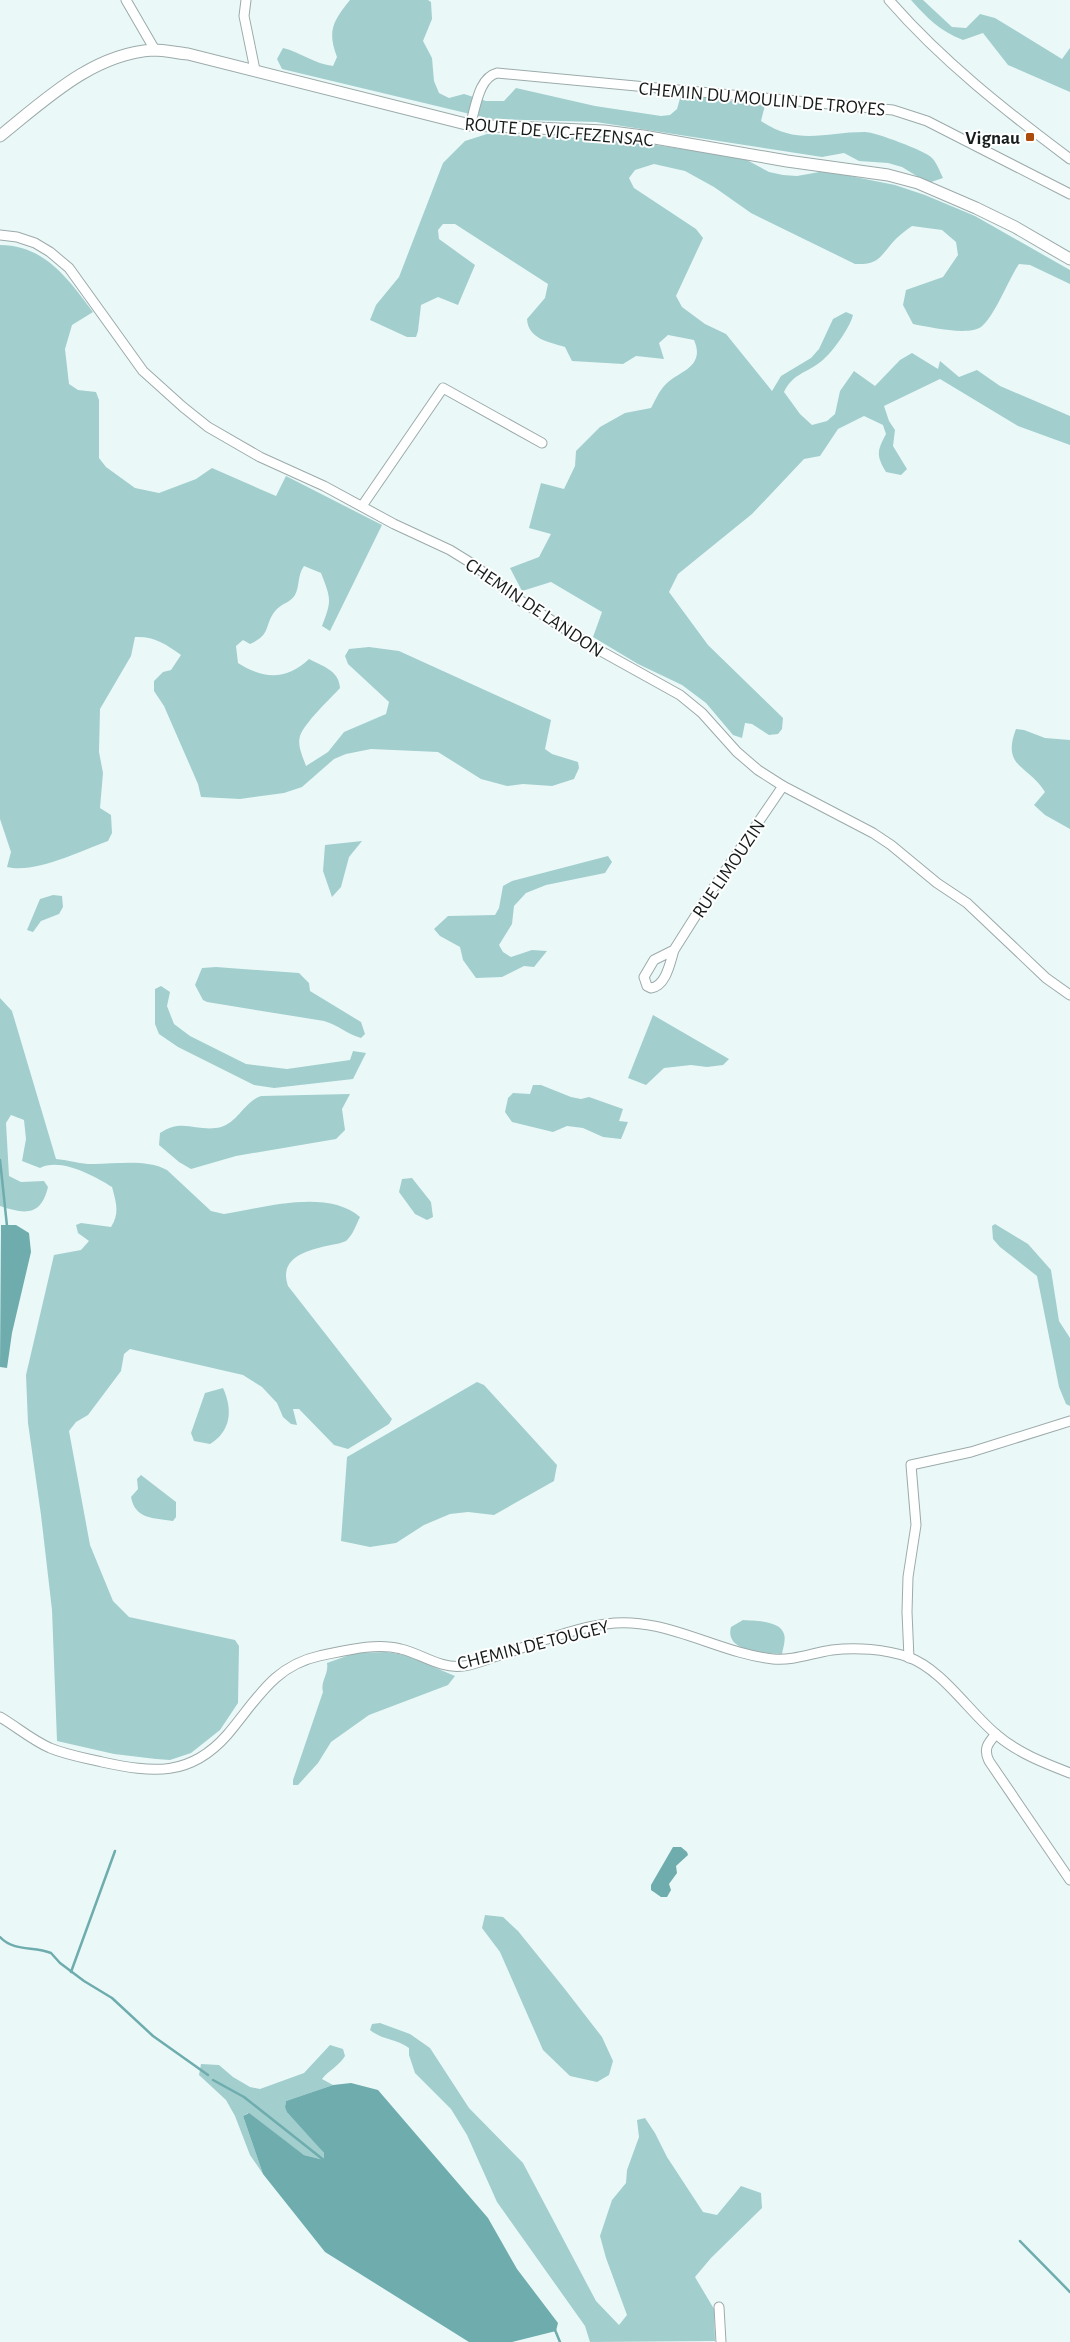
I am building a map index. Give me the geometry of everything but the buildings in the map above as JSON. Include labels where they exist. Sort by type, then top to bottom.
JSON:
[{"type":"main road","name":"ROUTE DE VIC-FEZENSAC","points":[[0,136],[86,71],[112,59],[155,50],[188,54],[470,125],[604,131],[787,161],[888,175],[918,184],[976,208],[1070,259]]},
{"type":"street","points":[[126,0],[155,50]]},
{"type":"street","points":[[246,0],[244,16],[255,70]]},
{"type":"street","points":[[889,0],[916,30],[983,92],[1070,159]]},
{"type":"street","name":"CHEMIN DU MOULIN DE TROYES","points":[[470,125],[483,82],[490,75],[497,73],[894,110],[927,121],[1070,194]]},
{"type":"street","name":"CHEMIN DE LANDON","points":[[0,235],[17,237],[35,243],[50,252],[69,268],[143,371],[208,427],[260,457],[362,506],[471,562],[516,597],[590,645],[680,695],[702,713],[737,752],[783,786],[873,832],[891,845],[937,884],[967,903],[1046,978],[1070,995]]},
{"type":"street","points":[[362,506],[443,388],[542,443]]},
{"type":"street","name":"RUE LIMOUZIN","points":[[674,950],[710,892],[783,786]]},
{"type":"street","points":[[909,1658],[908,1577],[916,1525],[911,1465],[971,1452],[1070,1421]]},
{"type":"street","name":"CHEMIN DE TOUGEY","points":[[0,1717],[33,1740],[69,1754],[128,1767],[168,1770],[204,1757],[226,1735],[273,1678],[287,1667],[304,1660],[354,1649],[392,1647],[403,1649],[440,1664],[466,1666],[586,1628],[608,1623],[632,1622],[662,1628],[757,1656],[776,1659],[800,1657],[844,1649],[869,1650],[909,1658],[927,1666],[996,1734],[1034,1758],[1070,1773]]},
{"type":"street","points":[[996,1734],[987,1745],[986,1755],[989,1761],[1070,1880]]},
{"type":"street","points":[[719,2307],[722,2342]]},
{"type":"shaded area","points":[[350,0],[428,0],[431,2],[432,19],[423,41],[432,58],[434,81],[439,93],[449,98],[464,94],[486,101],[504,101],[516,88],[595,106],[661,116],[670,115],[677,109],[681,95],[765,105],[761,121],[775,129],[788,133],[812,136],[865,132],[879,135],[928,155],[935,162],[943,178],[928,183],[902,167],[888,163],[859,161],[844,153],[822,157],[596,122],[491,119],[282,69],[277,59],[283,48],[320,63],[333,66],[337,57],[332,40],[333,27],[339,14]]},
{"type":"shaded area","points":[[911,0],[923,0],[952,27],[966,28],[980,14],[995,18],[1062,59],[1070,48],[1070,92],[1008,65],[983,33],[963,40],[947,32],[928,18]]},
{"type":"shaded area","points":[[487,134],[605,139],[642,143],[743,158],[769,172],[783,175],[797,176],[825,171],[895,185],[925,195],[975,216],[1070,270],[1070,284],[1030,265],[1019,264],[991,315],[981,327],[975,330],[958,331],[913,324],[903,305],[906,290],[943,277],[958,255],[956,242],[942,230],[912,226],[873,262],[855,264],[751,213],[714,187],[685,171],[654,164],[635,170],[629,178],[634,188],[696,229],[703,238],[676,296],[682,307],[705,324],[726,334],[772,391],[781,376],[811,358],[819,349],[833,319],[846,312],[853,315],[844,334],[829,354],[819,363],[791,381],[784,392],[800,414],[812,425],[827,421],[835,414],[840,391],[854,371],[875,386],[900,360],[912,353],[938,369],[940,361],[959,377],[977,370],[1000,386],[1070,416],[1070,445],[1018,426],[940,379],[884,406],[889,421],[895,430],[893,446],[907,469],[901,475],[886,472],[879,457],[879,449],[886,434],[883,425],[864,416],[838,429],[820,456],[804,459],[752,514],[678,574],[669,592],[708,645],[783,718],[782,729],[778,734],[769,735],[752,724],[745,723],[742,738],[733,735],[706,703],[682,685],[638,664],[593,637],[602,612],[551,582],[522,591],[510,568],[539,557],[551,534],[529,528],[541,483],[564,489],[575,466],[576,451],[600,427],[625,413],[651,408],[665,385],[694,363],[697,349],[694,340],[668,335],[659,343],[664,359],[636,356],[623,364],[572,361],[565,347],[540,339],[528,326],[527,319],[545,298],[548,284],[455,224],[443,224],[438,230],[439,239],[475,265],[458,305],[438,297],[421,305],[416,337],[407,337],[370,320],[376,305],[399,277],[443,163],[465,141]]},
{"type":"shaded area","points":[[0,245],[30,251],[43,258],[65,277],[93,312],[72,325],[65,349],[69,384],[78,390],[96,392],[99,400],[99,458],[106,467],[135,488],[159,493],[196,479],[212,468],[276,496],[286,476],[382,525],[330,631],[322,626],[329,600],[321,573],[304,566],[300,573],[295,595],[277,609],[262,636],[250,644],[243,640],[236,646],[238,663],[265,675],[283,674],[292,671],[309,659],[329,669],[337,677],[340,688],[312,718],[300,736],[300,748],[306,766],[328,752],[344,732],[386,714],[389,702],[348,664],[345,656],[349,649],[369,647],[399,651],[551,720],[545,749],[552,754],[578,762],[579,768],[574,779],[552,786],[523,784],[507,786],[481,779],[438,752],[371,749],[346,754],[334,759],[302,787],[284,793],[240,799],[201,797],[198,784],[164,706],[154,691],[154,681],[163,672],[171,670],[181,655],[160,642],[148,638],[135,637],[131,656],[100,709],[99,752],[103,773],[100,808],[111,815],[112,833],[108,841],[44,864],[31,867],[7,867],[11,852],[0,819]]},
{"type":"shaded area","points":[[1016,729],[1045,738],[1070,740],[1070,829],[1045,815],[1034,805],[1045,792],[1039,783],[1014,759],[1012,742]]},
{"type":"shaded area","points":[[362,841],[349,857],[341,887],[332,897],[323,871],[325,845]]},
{"type":"shaded area","points":[[608,856],[612,862],[605,873],[546,885],[526,893],[514,906],[512,924],[499,945],[503,952],[511,957],[532,950],[547,951],[534,967],[524,966],[502,977],[476,978],[463,960],[460,947],[440,936],[434,929],[448,916],[495,915],[499,908],[503,886],[512,881]]},
{"type":"shaded area","points":[[53,895],[62,896],[63,907],[59,914],[41,921],[33,932],[27,930],[40,899]]},
{"type":"shaded area","points":[[216,967],[299,973],[309,983],[310,991],[361,1022],[365,1034],[361,1038],[324,1021],[207,1002],[203,1000],[195,985],[202,968]]},
{"type":"shaded area","points":[[161,986],[170,992],[167,1006],[174,1024],[190,1036],[246,1064],[287,1069],[350,1060],[353,1051],[366,1053],[353,1079],[274,1088],[254,1085],[178,1047],[159,1034],[155,1024],[155,989]]},
{"type":"shaded area","points":[[0,998],[12,1011],[56,1159],[88,1164],[138,1163],[158,1166],[167,1170],[211,1211],[224,1214],[294,1202],[313,1202],[330,1203],[346,1208],[360,1217],[346,1241],[313,1249],[297,1256],[287,1268],[286,1276],[288,1286],[392,1419],[389,1424],[348,1449],[334,1445],[299,1409],[293,1409],[297,1425],[291,1424],[283,1417],[277,1403],[262,1387],[243,1375],[130,1349],[124,1354],[121,1371],[88,1415],[76,1422],[69,1431],[90,1545],[113,1601],[129,1617],[235,1640],[239,1646],[238,1703],[220,1730],[191,1753],[170,1760],[114,1754],[57,1741],[52,1610],[28,1423],[26,1375],[54,1255],[81,1250],[89,1241],[78,1233],[76,1225],[81,1223],[111,1227],[116,1217],[116,1207],[112,1187],[96,1178],[67,1166],[48,1165],[40,1168],[22,1161],[26,1139],[24,1120],[11,1115],[6,1123],[9,1176],[21,1182],[44,1181],[48,1187],[41,1204],[30,1211],[17,1211],[0,1206]]},
{"type":"shaded area","points":[[653,1015],[729,1059],[723,1065],[707,1067],[691,1065],[664,1068],[646,1085],[628,1078]]},
{"type":"shaded area","points":[[533,1085],[541,1085],[571,1097],[581,1099],[589,1097],[623,1109],[619,1121],[628,1122],[621,1139],[603,1137],[583,1128],[567,1126],[553,1132],[512,1122],[505,1112],[508,1098],[513,1093],[530,1094]]},
{"type":"shaded area","points":[[350,1094],[342,1109],[345,1130],[336,1139],[236,1156],[191,1169],[179,1162],[159,1145],[160,1133],[168,1128],[176,1126],[221,1127],[232,1121],[250,1102],[261,1096]]},
{"type":"shaded area","points":[[412,1178],[431,1202],[433,1217],[427,1220],[415,1214],[399,1192],[402,1179]]},
{"type":"shaded area","points":[[995,1224],[1028,1244],[1051,1270],[1059,1321],[1070,1338],[1070,1406],[1066,1404],[1059,1387],[1037,1276],[1000,1247],[993,1239],[992,1226]]},
{"type":"shaded area","points":[[1,1225],[16,1225],[29,1233],[31,1252],[12,1333],[7,1368],[0,1367]]},
{"type":"shaded area","points":[[477,1382],[484,1385],[557,1465],[554,1481],[494,1515],[468,1512],[450,1514],[424,1525],[396,1543],[370,1547],[341,1541],[347,1457]]},
{"type":"shaded area","points":[[223,1388],[229,1412],[226,1426],[217,1439],[210,1444],[194,1441],[191,1433],[205,1393]]},
{"type":"shaded area","points":[[141,1475],[176,1502],[176,1517],[173,1521],[146,1516],[136,1510],[131,1497],[138,1489],[137,1479]]},
{"type":"shaded area","points":[[743,1620],[766,1622],[782,1629],[785,1639],[782,1654],[748,1650],[734,1642],[730,1635],[731,1627]]},
{"type":"shaded area","points":[[386,1652],[405,1655],[455,1676],[448,1685],[369,1715],[331,1742],[318,1763],[298,1785],[293,1785],[293,1780],[323,1692],[322,1688],[327,1671],[327,1663],[355,1653]]},
{"type":"shaded area","points":[[673,1847],[681,1847],[688,1855],[676,1866],[677,1873],[669,1884],[671,1890],[667,1897],[661,1897],[651,1890],[651,1885]]},
{"type":"shaded area","points":[[485,1915],[503,1917],[518,1931],[602,2037],[613,2061],[609,2075],[597,2082],[570,2076],[543,2050],[500,1952],[482,1928]]},
{"type":"shaded area","points":[[380,2023],[410,2034],[430,2048],[469,2108],[523,2163],[596,2301],[619,2325],[627,2315],[600,2236],[612,2200],[626,2183],[627,2170],[639,2137],[637,2120],[645,2118],[667,2157],[703,2212],[717,2215],[741,2186],[761,2193],[762,2208],[711,2258],[695,2277],[714,2309],[715,2341],[590,2342],[585,2326],[497,2202],[467,2135],[451,2109],[415,2073],[409,2055],[409,2048],[379,2036],[370,2030],[372,2024]]},
{"type":"shaded area","points":[[330,2045],[343,2049],[345,2056],[322,2079],[333,2085],[286,2101],[285,2107],[324,2153],[324,2160],[304,2155],[248,2113],[243,2116],[263,2174],[250,2155],[235,2116],[226,2100],[199,2075],[201,2064],[219,2065],[233,2077],[250,2087],[260,2089],[304,2073]]},
{"type":"shaded area","points":[[351,2083],[378,2090],[488,2218],[517,2269],[558,2323],[556,2331],[512,2342],[469,2342],[325,2252],[263,2174],[243,2116],[249,2113],[304,2155],[324,2160],[324,2153],[287,2112],[285,2107],[286,2101],[333,2085]]},
{"type":"waterway","points":[[0,1160],[7,1226]]},
{"type":"waterway","points":[[71,1972],[115,1851]]},
{"type":"waterway","points":[[0,1937],[11,1945],[51,1953],[60,1963],[84,1981],[112,1998],[153,2036],[208,2075]]},
{"type":"waterway","points":[[213,2080],[244,2097],[325,2161]]},
{"type":"waterway","points":[[1020,2241],[1070,2292]]},
{"type":"waterway","points":[[555,2330],[560,2342]]},
{"type":"place","name":"Vignau","points":[[1030,137]]}]
